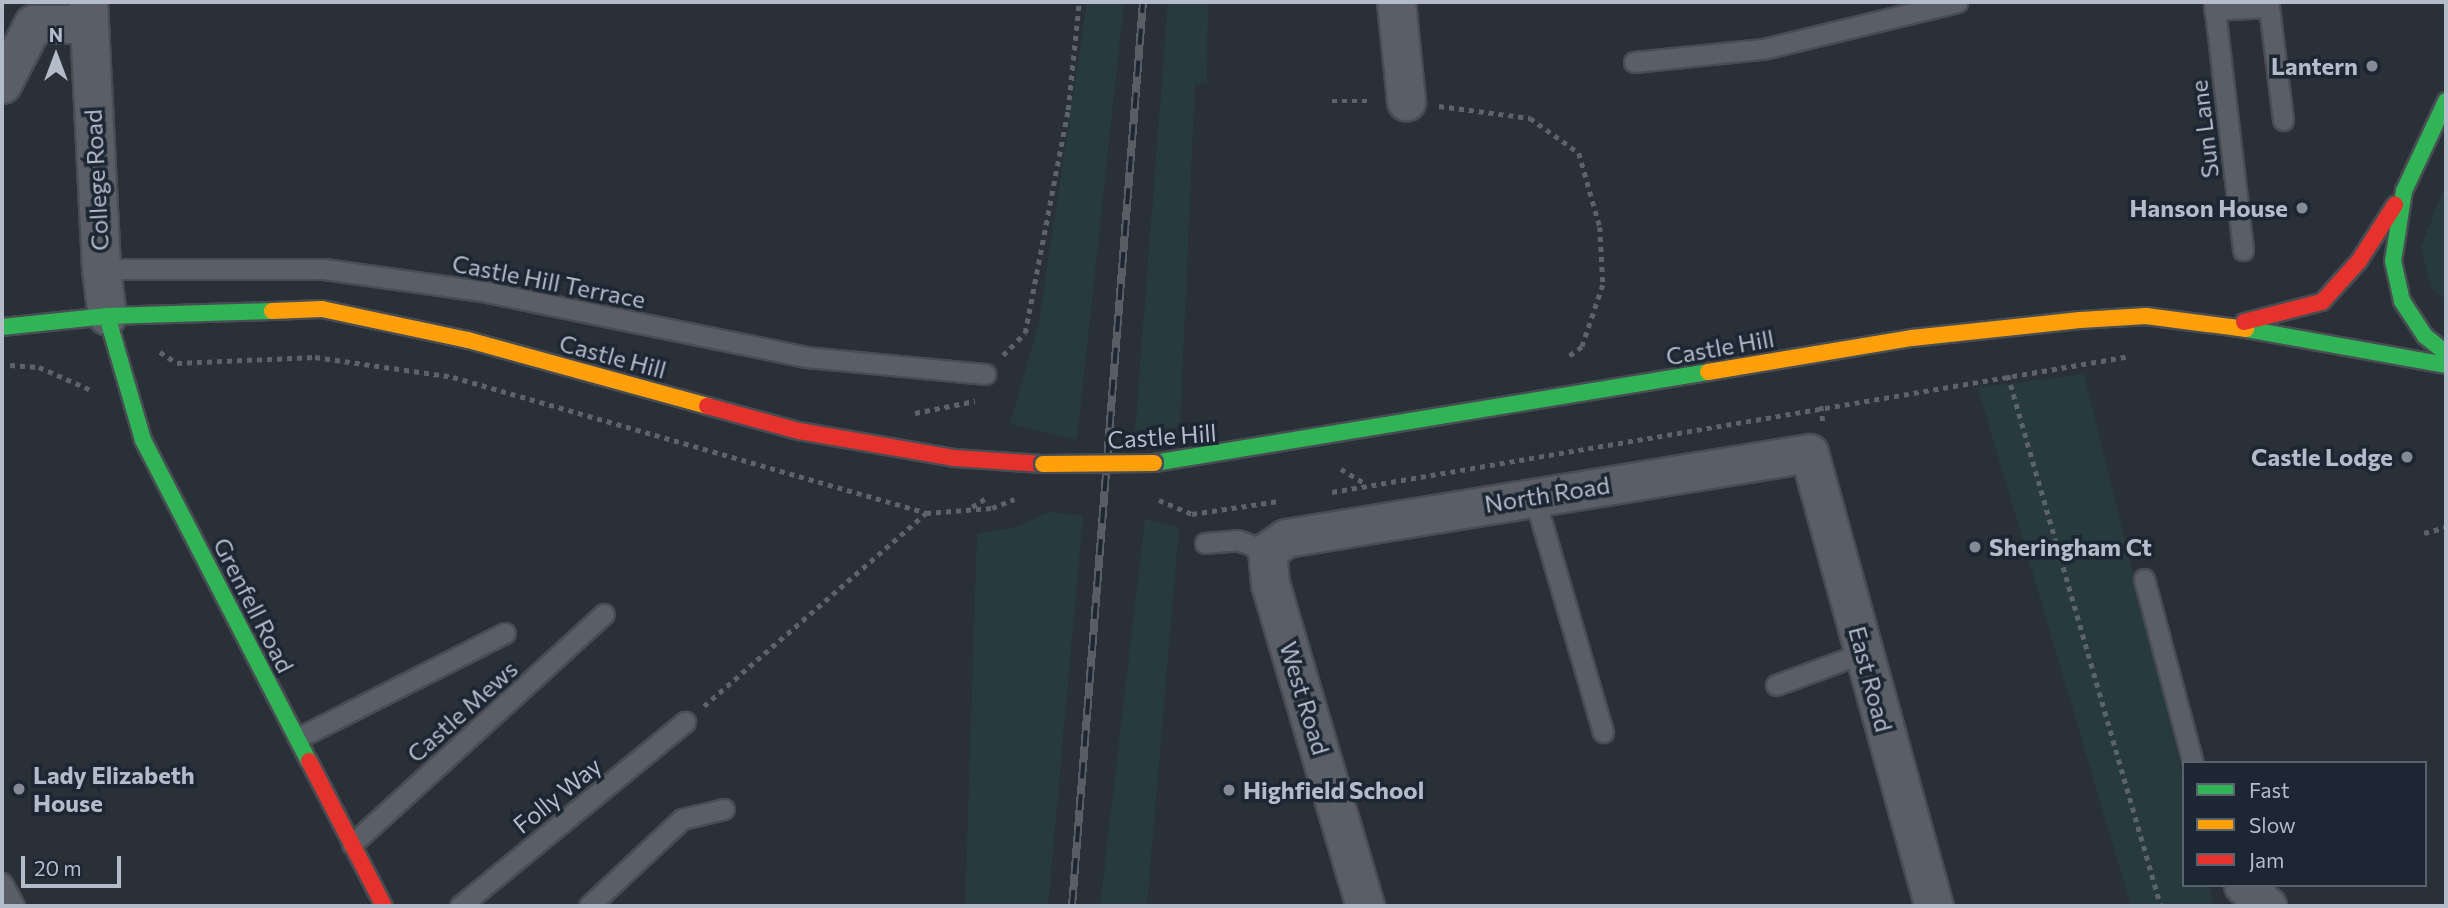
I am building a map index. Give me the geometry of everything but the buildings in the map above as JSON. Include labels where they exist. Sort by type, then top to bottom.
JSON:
[{"type":"main road","points":[[2228,326],[2322,302],[2359,261],[2404,191],[2445,101]]},
{"type":"main road","points":[[2404,191],[2393,261],[2402,301],[2425,336],[2446,353]]},
{"type":"main road","name":"Castle Hill","points":[[2,327],[107,316],[322,309],[468,340],[799,431],[880,447],[1043,464],[1154,463],[1912,338],[2146,316],[2228,326],[2446,365]]},
{"type":"main road","name":"Grenfell Road","points":[[107,316],[136,418],[384,906]]},
{"type":"street","points":[[1396,2],[1406,101]]},
{"type":"street","points":[[2,84],[33,24],[88,13]]},
{"type":"street","name":"College Road","points":[[88,13],[101,270],[107,316]]},
{"type":"street","name":"North Road","points":[[1277,544],[1534,496],[1809,453]]},
{"type":"street","name":"East Road","points":[[1809,453],[1934,906]]},
{"type":"street","name":"West Road","points":[[1277,544],[1270,584],[1365,906]]},
{"type":"street","points":[[2244,887],[2267,906]]},
{"type":"lane","points":[[1634,62],[1763,48],[1957,2]]},
{"type":"lane","points":[[2214,6],[2269,7],[2283,120]]},
{"type":"lane","name":"Sun Lane","points":[[2214,6],[2243,250]]},
{"type":"lane","name":"Castle Hill Terrace","points":[[101,270],[324,269],[487,292],[806,357],[985,374]]},
{"type":"lane","points":[[1534,496],[1603,732]]},
{"type":"lane","points":[[1205,543],[1237,540],[1277,544]]},
{"type":"lane","points":[[2144,579],[2192,761]]},
{"type":"lane","name":"Castle Mews","points":[[352,844],[604,614]]},
{"type":"lane","points":[[298,738],[505,633]]},
{"type":"lane","points":[[1776,685],[1863,653]]},
{"type":"lane","name":"Folly Way","points":[[460,906],[685,722]]},
{"type":"lane","points":[[589,906],[682,819],[724,809]]},
{"type":"lane","points":[[2,883],[14,906]]},
{"type":"path","points":[[880,447],[895,418],[979,400],[985,374],[1026,333],[1068,110],[1079,2]]},
{"type":"path","points":[[1332,101],[1406,101],[1530,118],[1579,153],[1600,227],[1603,285],[1582,347],[1561,363]]},
{"type":"path","points":[[157,350],[177,363],[315,357],[453,377],[926,513],[992,508],[1023,495]]},
{"type":"path","points":[[2,364],[39,367],[76,381],[136,418]]},
{"type":"path","points":[[2008,375],[2161,906]]},
{"type":"path","points":[[685,722],[926,513]]},
{"type":"path","points":[[2424,533],[2446,527]]},
{"type":"green space","points":[[1087,2],[1124,2],[1077,440],[1010,424],[1039,322]]},
{"type":"green space","points":[[1168,2],[1208,2],[1207,83],[1195,84],[1180,427],[1135,430]]},
{"type":"green space","points":[[2446,183],[2446,301],[2431,287],[2421,247]]},
{"type":"green space","points":[[2084,374],[2182,773],[2182,887],[2209,887],[2214,906],[2131,906],[1978,388]]},
{"type":"green space","points":[[1050,512],[1083,516],[1048,906],[965,906],[977,534],[1016,527]]},
{"type":"green space","points":[[1145,519],[1179,527],[1147,906],[1100,906]]},
{"type":"railway","points":[[1072,906],[1143,2]]},
{"type":"traffic: fast","points":[[2446,101],[2404,191],[2393,261],[2402,301],[2425,336],[2446,353]]},
{"type":"traffic: fast","points":[[2,327],[107,316],[272,311]]},
{"type":"traffic: fast","points":[[107,316],[143,440],[309,761]]},
{"type":"traffic: fast","points":[[2246,329],[2446,365]]},
{"type":"traffic: fast","points":[[1154,463],[1708,372]]},
{"type":"traffic: slow","points":[[272,311],[322,309],[468,340],[707,406]]},
{"type":"traffic: slow","points":[[1708,372],[1912,338],[2080,320],[2146,316],[2246,329]]},
{"type":"traffic: slow","points":[[1043,464],[1154,463]]},
{"type":"traffic: jam","points":[[2244,322],[2322,302],[2359,261],[2395,205]]},
{"type":"traffic: jam","points":[[707,406],[799,431],[954,458],[1043,464]]},
{"type":"traffic: jam","points":[[309,761],[384,906]]},
{"type":"place","name":"Lantern","points":[[2372,66]]},
{"type":"place","name":"Hanson House","points":[[2302,208]]},
{"type":"place","name":"Castle Lodge","points":[[2407,457]]},
{"type":"place","name":"Sheringham Ct","points":[[1975,547]]},
{"type":"place","name":"Lady Elizabeth House","points":[[19,789]]},
{"type":"place","name":"Highfield School","points":[[1229,790]]}]
